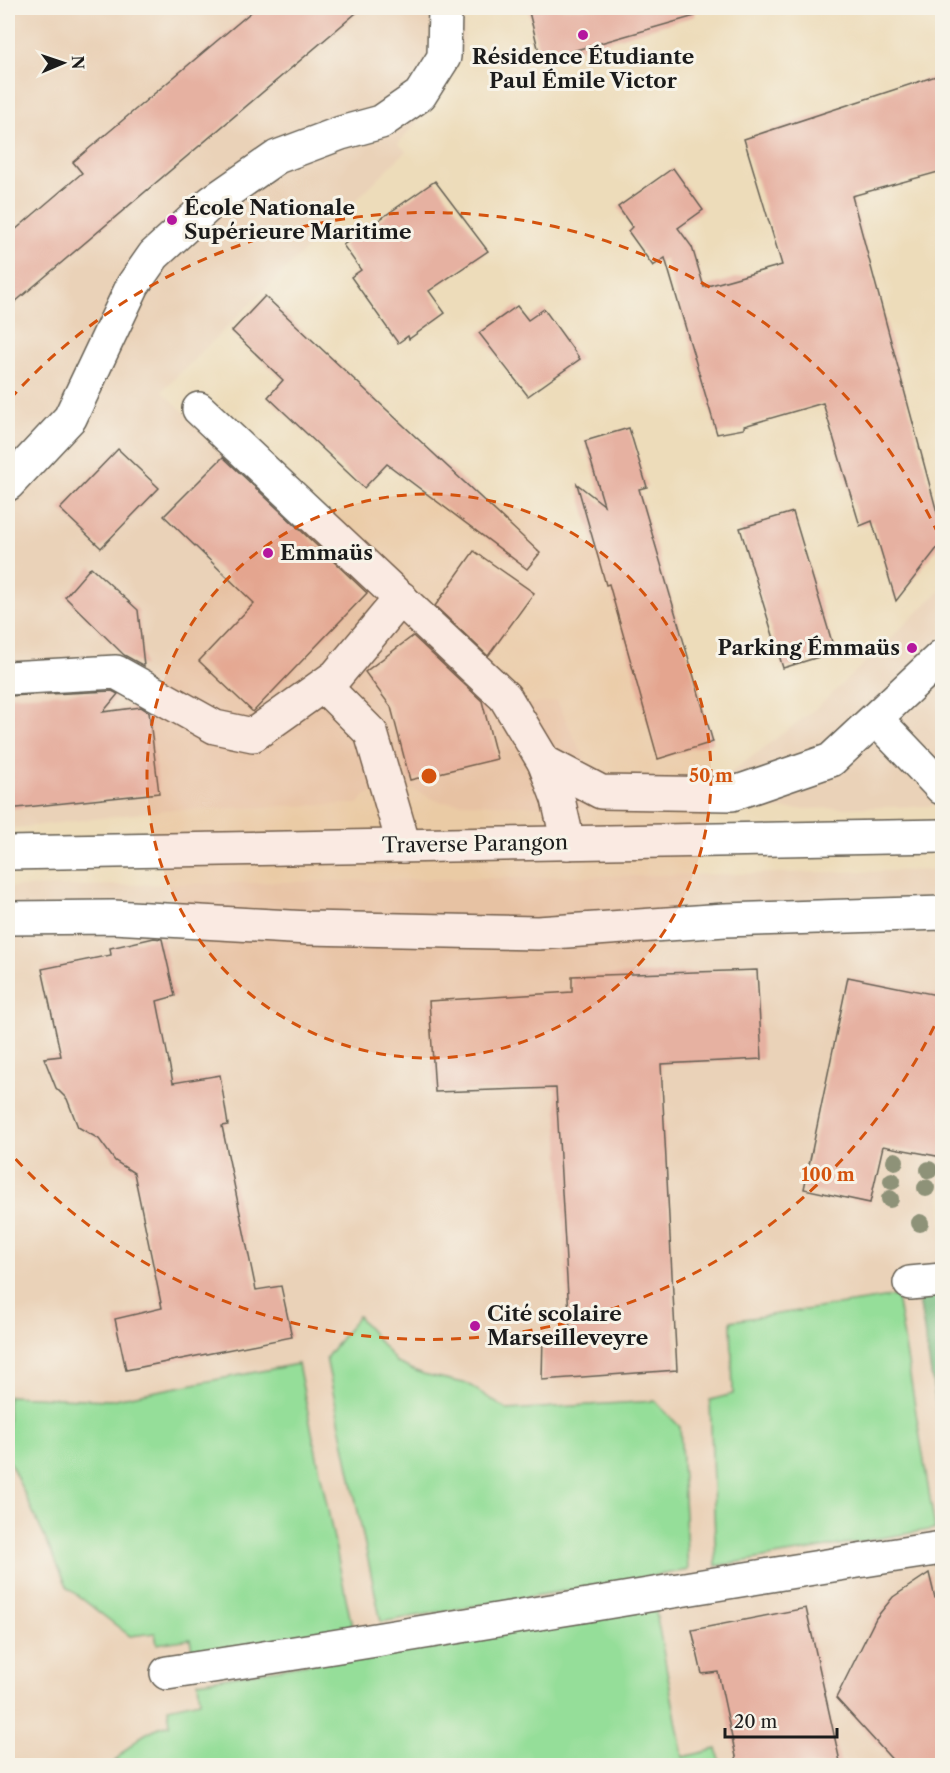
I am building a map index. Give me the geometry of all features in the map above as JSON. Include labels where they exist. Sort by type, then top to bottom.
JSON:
[{"type":"street","points":[[8,484],[70,418],[133,285],[154,255],[212,202],[277,157],[341,133],[381,122],[420,95],[444,57],[445,8]]},
{"type":"street","points":[[199,409],[505,697],[544,762],[558,799],[568,843]]},
{"type":"street","points":[[8,678],[116,672],[215,727],[253,735],[324,686],[401,598]]},
{"type":"street","points":[[544,762],[601,792],[732,794],[831,760],[942,656]]},
{"type":"street","points":[[324,686],[371,733],[404,846]]},
{"type":"street","points":[[876,719],[942,788]]},
{"type":"street","name":"Traverse Parangon","points":[[8,853],[942,836]]},
{"type":"street","points":[[8,918],[113,917],[308,928],[538,933],[725,920],[942,914]]},
{"type":"street","points":[[910,1283],[942,1280]]},
{"type":"street","points":[[168,1673],[942,1548]]},
{"type":"shaded area","points":[[8,8],[464,8],[465,35],[462,53],[445,90],[398,144],[406,151],[162,391],[497,709],[557,701],[593,777],[721,780],[819,706],[942,589],[942,796],[932,806],[674,812],[440,802],[402,785],[366,795],[358,804],[169,810],[8,829]]},
{"type":"shaded area","name":"Cité scolaire Marseilleveyre","points":[[942,870],[942,1765],[8,1765],[8,887]]},
{"type":"green space","points":[[942,1290],[942,1441],[918,1293]]},
{"type":"green space","points":[[897,1296],[935,1529],[716,1566],[710,1400],[733,1394],[731,1321]]},
{"type":"green space","points":[[358,1316],[397,1363],[423,1374],[468,1384],[507,1410],[655,1401],[680,1427],[688,1570],[381,1622],[326,1358]]},
{"type":"green space","points":[[298,1364],[352,1627],[193,1655],[190,1639],[157,1644],[155,1633],[130,1636],[68,1588],[8,1458],[8,1396],[110,1400]]},
{"type":"green space","points":[[655,1607],[683,1757],[717,1749],[721,1765],[110,1766],[144,1735],[170,1724],[168,1708],[200,1701],[198,1682]]},
{"type":"building","points":[[256,8],[362,8],[8,308],[8,236],[82,173],[73,162]]},
{"type":"building","name":"Résidence Étudiante Paul Émile Victor","points":[[528,8],[694,8],[695,16],[541,60]]},
{"type":"building","points":[[942,74],[942,171],[852,196],[942,531],[942,542],[896,601],[872,521],[860,526],[823,403],[744,426],[744,429],[717,434],[665,258],[653,266],[628,231],[632,227],[618,207],[673,168],[703,210],[678,228],[692,247],[704,287],[782,265],[744,139]]},
{"type":"building","points":[[435,181],[488,251],[429,291],[445,313],[409,339],[408,336],[398,343],[351,277],[361,270],[343,245]]},
{"type":"building","points":[[265,296],[540,553],[527,569],[387,464],[364,488],[268,397],[283,380],[232,331]]},
{"type":"building","points":[[517,306],[528,320],[544,309],[580,359],[528,396],[479,333]]},
{"type":"building","points":[[629,428],[647,487],[639,489],[713,742],[658,759],[609,584],[606,585],[577,484],[604,505],[585,441]]},
{"type":"building","points":[[118,449],[159,488],[101,548],[60,509]]},
{"type":"building","name":"Emmaüs","points":[[223,457],[367,593],[253,712],[199,661],[254,603],[164,516]]},
{"type":"building","points":[[793,512],[835,652],[783,668],[740,528]]},
{"type":"building","points":[[474,551],[534,593],[488,656],[435,606]]},
{"type":"building","points":[[91,567],[138,610],[144,666],[124,655],[65,597]]},
{"type":"building","points":[[413,636],[482,701],[497,759],[410,780],[391,707],[365,672]]},
{"type":"building","points":[[112,691],[118,694],[103,712],[141,707],[149,712],[159,793],[8,809],[8,696]]},
{"type":"building","points":[[154,938],[162,939],[175,996],[157,1001],[173,1083],[220,1075],[228,1125],[222,1126],[256,1290],[281,1286],[292,1337],[126,1370],[115,1319],[162,1308],[134,1173],[115,1161],[99,1139],[78,1127],[67,1099],[56,1088],[44,1058],[61,1056],[42,969],[111,955],[110,948]]},
{"type":"building","points":[[757,970],[762,1059],[661,1064],[677,1370],[542,1380],[543,1334],[570,1331],[556,1088],[435,1092],[429,1001],[572,992],[572,976]]},
{"type":"building","points":[[848,977],[942,996],[942,1157],[883,1146],[870,1203],[804,1189]]},
{"type":"building","points":[[929,1573],[935,1598],[942,1597],[942,1766],[898,1766],[836,1698],[876,1618],[893,1597]]},
{"type":"building","points":[[806,1608],[841,1766],[738,1766],[718,1672],[702,1674],[692,1630]]},
{"type":"place","name":"Résidence Étudiante Paul Émile Victor","points":[[583,35]]},
{"type":"place","name":"École Nationale Supérieure Maritime","points":[[172,220]]},
{"type":"place","name":"Emmaüs","points":[[268,553]]},
{"type":"place","name":"Parking Émmaüs","points":[[912,648]]},
{"type":"place","name":"Cité scolaire Marseilleveyre","points":[[475,1326]]}]
